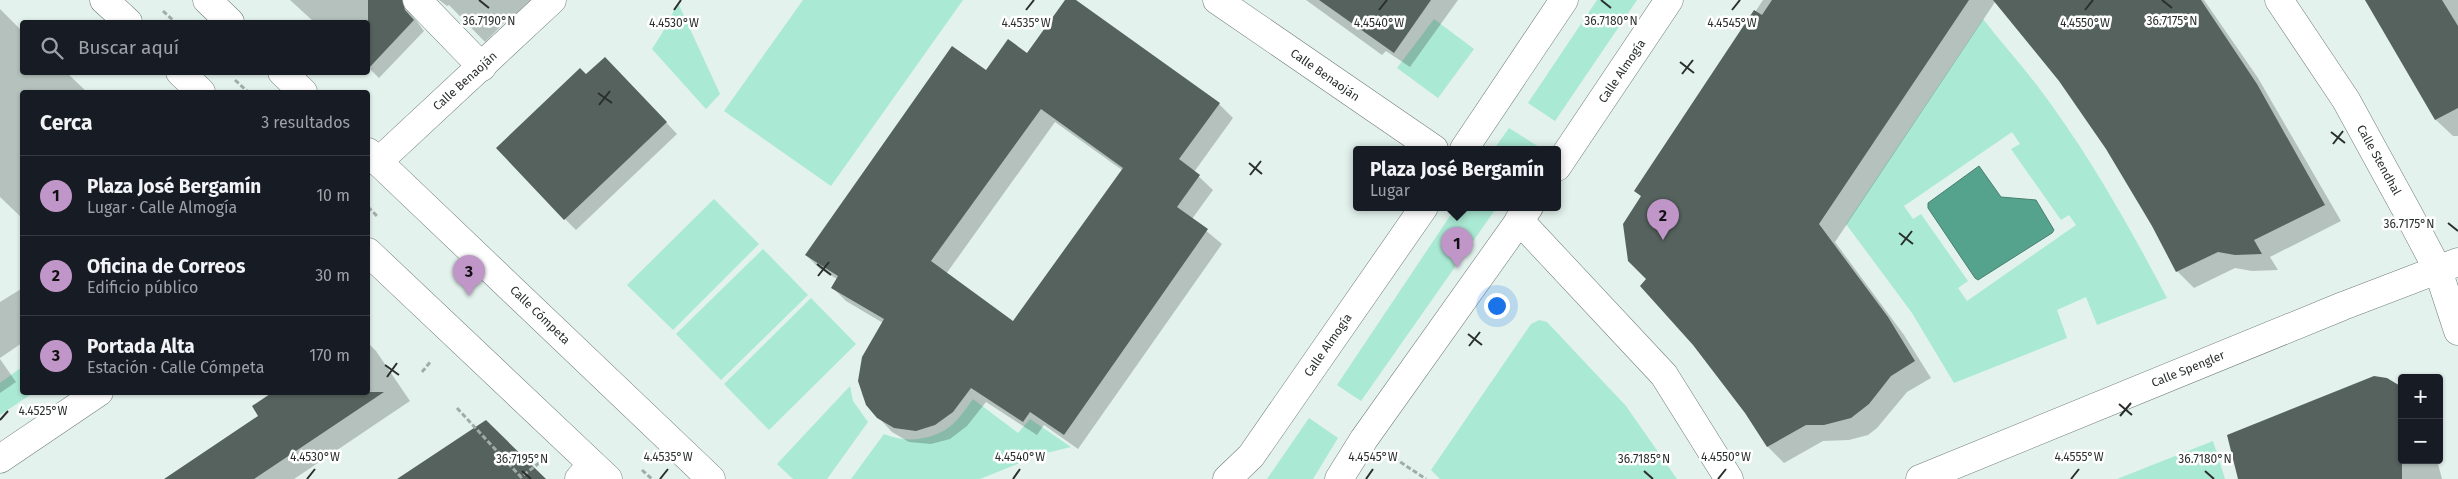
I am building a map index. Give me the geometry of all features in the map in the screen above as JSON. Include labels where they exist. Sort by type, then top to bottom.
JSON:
[{"type":"street","points":[[104,0],[126,20]]},
{"type":"street","points":[[207,0],[228,20]]},
{"type":"street","points":[[417,0],[482,67]]},
{"type":"street","name":"Calle Benaoján","points":[[373,157],[482,67],[552,0]]},
{"type":"street","name":"Calle Benaoján","points":[[1216,0],[1430,146]]},
{"type":"street","points":[[1466,146],[1564,0]]},
{"type":"street","name":"Calle Almogía","points":[[1561,161],[1669,0]]},
{"type":"street","name":"Calle Stendhal","points":[[2279,0],[2346,100],[2448,266],[2458,331]]},
{"type":"street","points":[[183,75],[198,90]]},
{"type":"street","points":[[285,75],[301,90]]},
{"type":"street","name":"Calle Cómpeta","points":[[373,157],[711,479]]},
{"type":"street","name":"Calle Almogía","points":[[1227,479],[1251,456],[1421,211]]},
{"type":"street","points":[[1339,479],[1364,439],[1524,213],[1664,375],[1729,479]]},
{"type":"street","points":[[370,254],[593,474]]},
{"type":"street","name":"Calle Spengler","points":[[1920,479],[2343,306],[2448,266]]},
{"type":"street","points":[[0,459],[95,395]]},
{"type":"path","points":[[234,79],[246,90]]},
{"type":"path","points":[[457,408],[521,477]]},
{"type":"shaded area","points":[[803,0],[963,0],[831,186],[724,111]]},
{"type":"shaded area","points":[[1597,0],[1637,0],[1555,121],[1528,103]]},
{"type":"shaded area","points":[[678,3],[720,94],[706,109],[652,49]]},
{"type":"shaded area","points":[[1434,19],[1474,49],[1438,98],[1397,68]]},
{"type":"shaded area","points":[[1983,19],[2055,109],[2090,162],[2122,215],[2167,298],[2097,325],[2086,297],[2057,310],[2067,338],[1954,383],[1912,313],[1846,224]],"holes":[[[2012,132],[2020,144],[2011,149],[2061,220],[2069,215],[2076,225],[1967,301],[1958,288],[1968,281],[1921,214],[1913,219],[1904,206]]]},
{"type":"shaded area","points":[[1509,128],[1537,146],[1496,146]]},
{"type":"shaded area","points":[[1979,166],[2001,197],[2036,200],[2054,230],[1978,280],[1928,208],[1928,203]]},
{"type":"shaded area","points":[[714,199],[759,244],[673,330],[627,285]]},
{"type":"shaded area","points":[[1453,211],[1494,211],[1361,401],[1337,385]]},
{"type":"shaded area","points":[[763,249],[808,295],[721,380],[676,334]]},
{"type":"shaded area","points":[[811,298],[856,344],[769,430],[724,384]]},
{"type":"shaded area","points":[[1539,320],[1547,322],[1626,406],[1677,479],[1440,479],[1431,470],[1531,324]]},
{"type":"shaded area","points":[[20,368],[20,395],[30,395],[0,415],[0,383]]},
{"type":"shaded area","points":[[850,386],[853,401],[868,422],[827,479],[793,479],[777,464]]},
{"type":"shaded area","points":[[973,399],[1018,433],[1030,419],[1071,447],[1042,454],[980,479],[851,479],[884,434],[902,439],[930,437],[947,429],[954,423]]},
{"type":"shaded area","points":[[1309,418],[1338,438],[1313,479],[1267,479]]},
{"type":"shaded area","points":[[2213,441],[2225,479],[2117,479]]},
{"type":"building","points":[[368,0],[402,0],[405,10],[414,20],[370,67],[370,20],[368,20]]},
{"type":"building","points":[[1065,0],[1076,0],[1220,103],[1179,159],[1200,175],[1177,207],[1208,229],[1064,435],[1030,412],[1023,422],[971,388],[953,412],[935,425],[916,431],[894,428],[877,418],[866,405],[858,381],[862,357],[884,319],[831,288],[838,276],[805,255],[952,46],[986,70],[1008,39],[1027,53]],"holes":[[[1041,109],[1123,168],[1013,321],[931,261]]]},
{"type":"building","points":[[1319,0],[1431,0],[1394,53]]},
{"type":"building","points":[[1772,0],[1969,0],[1819,224],[1888,317],[1915,361],[1891,376],[1869,404],[1851,418],[1824,425],[1806,425],[1767,447],[1745,413],[1693,345],[1640,286],[1646,279],[1628,261],[1623,224],[1641,196],[1634,191],[1754,10],[1762,15]]},
{"type":"building","points":[[1993,0],[2201,0],[2257,84],[2325,205],[2254,240],[2262,254],[2235,255],[2218,252],[2176,272],[2152,226],[2106,149],[2059,81]]},
{"type":"building","points":[[2365,0],[2442,0],[2458,26],[2458,108],[2435,120]]},
{"type":"building","points":[[605,57],[667,122],[564,220],[496,148],[580,68],[586,74]]},
{"type":"building","points":[[2374,376],[2387,378],[2398,385],[2398,464],[2402,464],[2402,479],[2238,479],[2227,435]]},
{"type":"building","points":[[370,392],[384,392],[254,479],[164,479],[258,416],[252,406],[268,395],[370,395]]},
{"type":"building","points":[[486,420],[546,479],[397,479]]},
{"type":"place","name":"Oficina de Correos","points":[[1663,240]]},
{"type":"place","name":"Plaza José Bergamín","points":[[1457,268]]},
{"type":"place","name":"Portada Alta","points":[[469,296]]}]
